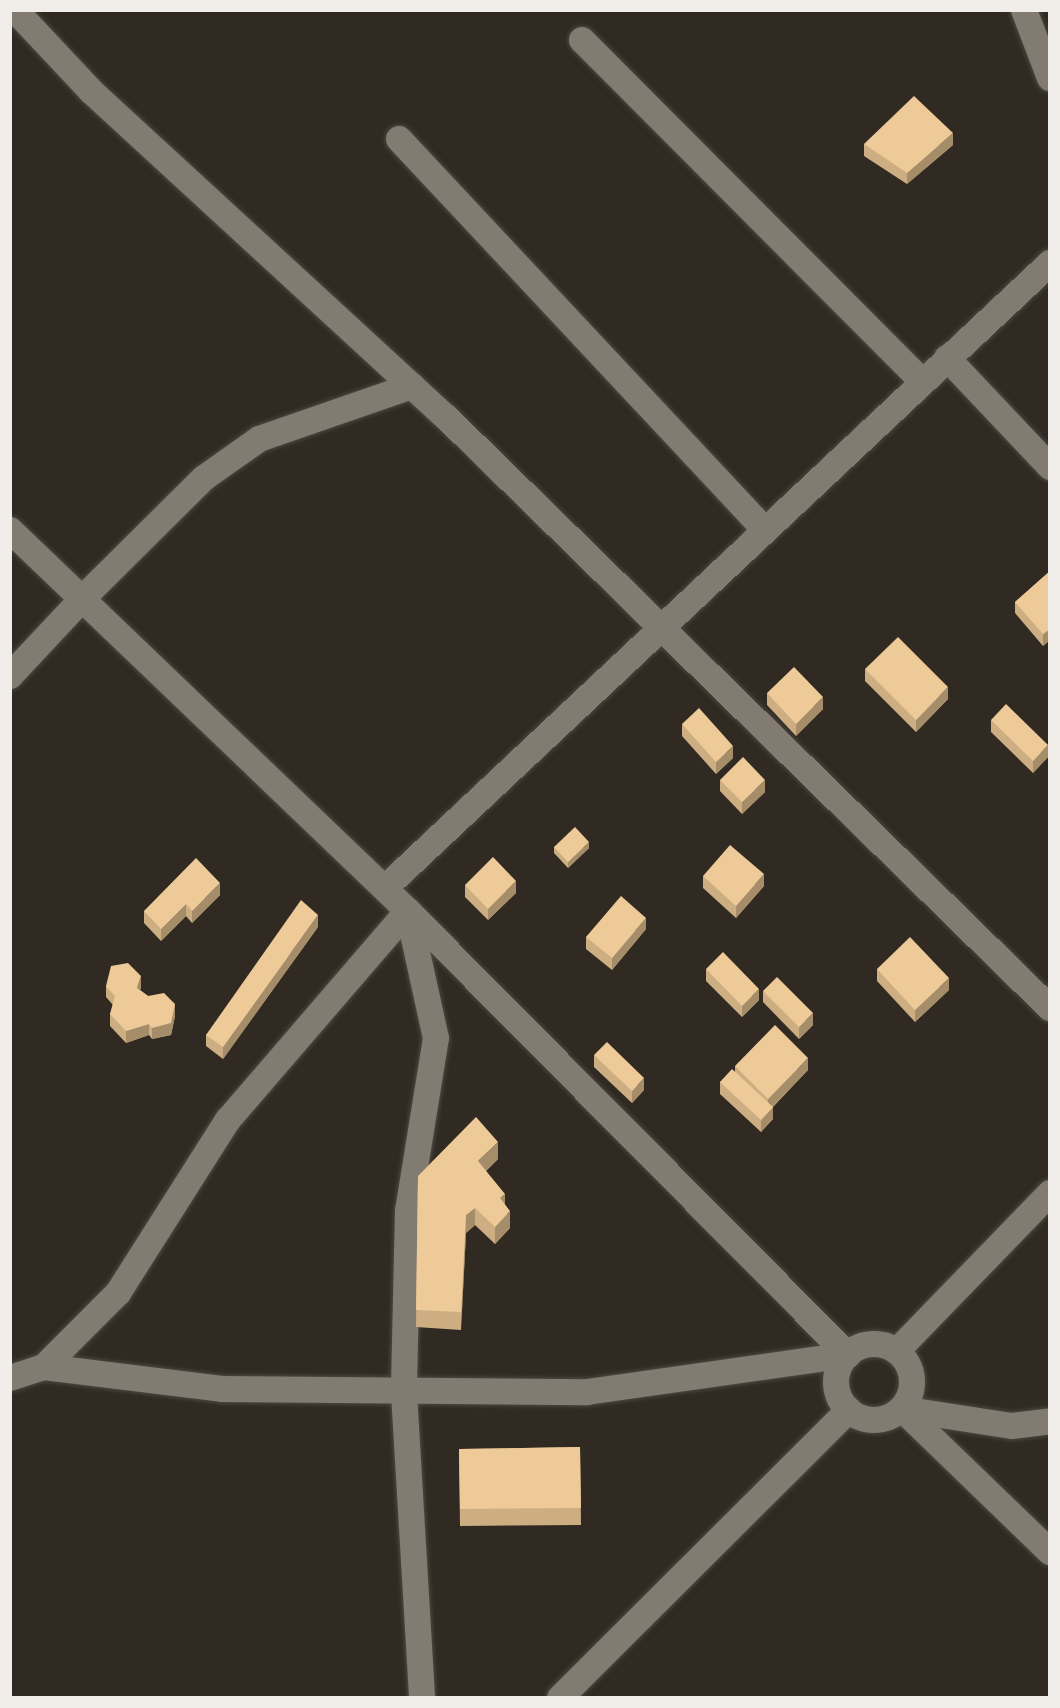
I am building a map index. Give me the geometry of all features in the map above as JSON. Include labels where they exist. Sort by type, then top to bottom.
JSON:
[{"type":"street","points":[[15,10],[91,91],[412,386],[663,627],[1050,1008]]},
{"type":"street","points":[[1024,10],[1050,78]]},
{"type":"street","points":[[582,40],[922,381]]},
{"type":"street","points":[[399,139],[765,530]]},
{"type":"street","points":[[385,888],[946,358],[1050,263]]},
{"type":"street","points":[[946,358],[1050,467]]},
{"type":"street","points":[[10,676],[83,598],[204,478],[259,440],[412,386]]},
{"type":"street","points":[[10,530],[385,888],[848,1354]]},
{"type":"street","points":[[44,1367],[118,1293],[228,1120],[408,911]]},
{"type":"street","points":[[408,911],[436,1038],[408,1210],[404,1393],[422,1698]]},
{"type":"street","points":[[897,1351],[1050,1193]]},
{"type":"street","points":[[10,1378],[44,1367],[222,1389],[404,1393],[587,1392],[848,1354],[872,1344],[897,1351],[908,1363],[912,1379],[911,1395],[902,1409],[882,1420],[870,1420],[849,1410],[837,1389],[840,1364],[848,1354]]},
{"type":"street","points":[[902,1409],[1012,1426],[1050,1421]]},
{"type":"street","points":[[902,1409],[1050,1552]]},
{"type":"street","points":[[560,1698],[849,1410]]},
{"type":"building","points":[[914,96],[953,133],[907,173],[864,144]]},
{"type":"building","points":[[1050,571],[1050,629],[1043,634],[1015,602]]},
{"type":"building","points":[[898,637],[948,687],[916,720],[865,669]]},
{"type":"building","points":[[794,667],[823,697],[796,724],[767,693]]},
{"type":"building","points":[[1006,704],[1048,745],[1033,761],[991,720]]},
{"type":"building","points":[[699,708],[733,746],[716,762],[682,724]]},
{"type":"building","points":[[743,757],[765,780],[742,802],[720,780]]},
{"type":"building","points":[[575,827],[589,842],[568,862],[554,847]]},
{"type":"building","points":[[730,845],[764,874],[736,906],[703,876]]},
{"type":"building","points":[[493,857],[516,881],[488,909],[465,885]]},
{"type":"building","points":[[196,858],[220,883],[192,911],[186,904],[161,929],[144,911]]},
{"type":"building","points":[[621,896],[646,918],[612,958],[586,937]]},
{"type":"building","points":[[301,900],[318,915],[223,1047],[206,1035]]},
{"type":"building","points":[[910,937],[949,978],[915,1010],[877,969]]},
{"type":"building","points":[[723,952],[759,989],[742,1006],[706,969]]},
{"type":"building","points":[[128,963],[141,976],[137,988],[148,996],[164,993],[175,1004],[171,1023],[152,1028],[149,1024],[126,1031],[110,1014],[115,996],[106,986],[111,966]]},
{"type":"building","points":[[777,977],[813,1013],[799,1027],[763,991]]},
{"type":"building","points":[[775,1025],[808,1058],[768,1099],[735,1066]]},
{"type":"building","points":[[607,1042],[644,1078],[632,1091],[594,1055]]},
{"type":"building","points":[[732,1069],[773,1107],[761,1120],[720,1082]]},
{"type":"building","points":[[476,1117],[498,1142],[478,1161],[505,1194],[500,1198],[510,1211],[495,1227],[475,1208],[466,1215],[461,1312],[416,1310],[418,1176]]},
{"type":"building","points":[[580,1447],[581,1508],[460,1509],[459,1449]]}]
